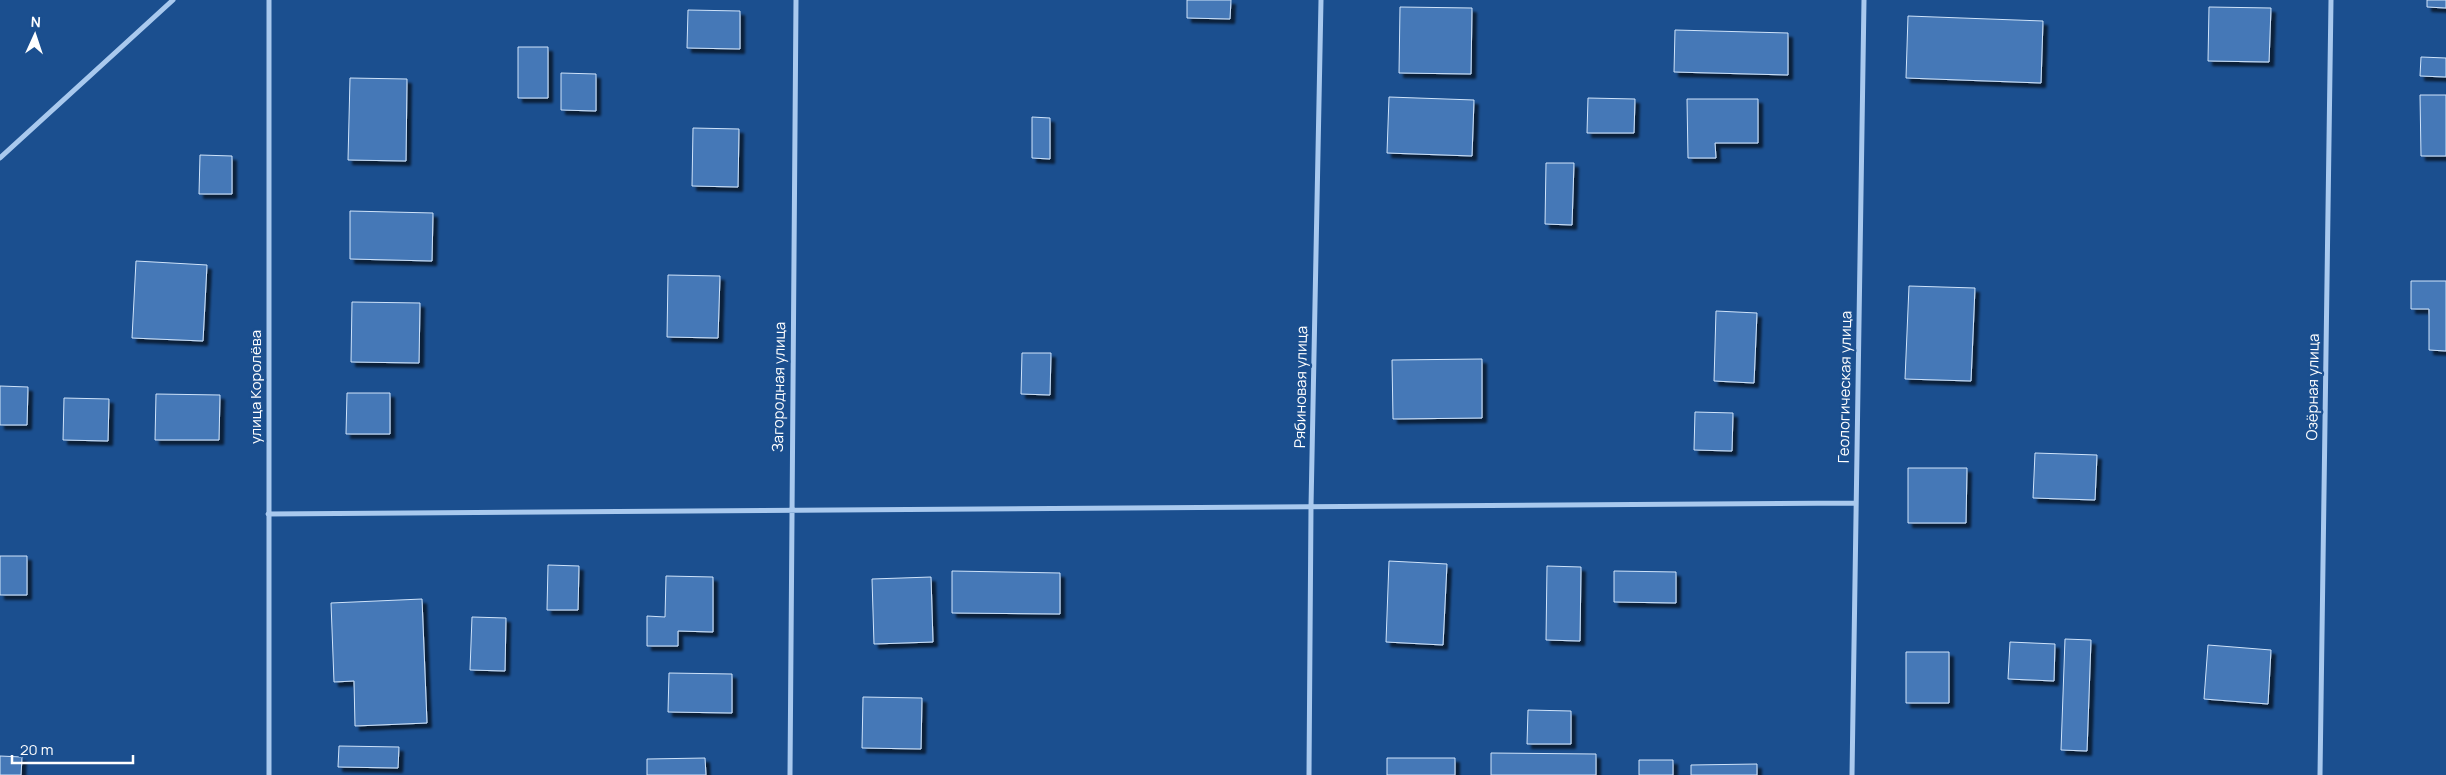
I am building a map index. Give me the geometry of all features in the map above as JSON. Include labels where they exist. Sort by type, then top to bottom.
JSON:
[{"type":"street","points":[[0,158],[173,0]]},
{"type":"street","name":"улица Королёва","points":[[269,0],[269,775]]},
{"type":"street","name":"Загородная улица","points":[[790,775],[790,510],[796,0]]},
{"type":"street","name":"Рябиновая улица","points":[[1309,775],[1311,507],[1321,0]]},
{"type":"street","name":"Геологическая улица","points":[[1852,775],[1864,0]]},
{"type":"street","name":"Озёрная улица","points":[[2320,775],[2332,0]]},
{"type":"street","points":[[268,514],[1856,503]]},
{"type":"building","points":[[1187,0],[1231,0],[1230,19],[1187,18]]},
{"type":"building","points":[[2427,0],[2446,0],[2446,8],[2427,7]]},
{"type":"building","points":[[1400,7],[1472,8],[1471,74],[1399,73]]},
{"type":"building","points":[[2209,7],[2271,8],[2269,62],[2208,61]]},
{"type":"building","points":[[688,10],[740,11],[740,49],[687,48]]},
{"type":"building","points":[[1908,16],[2043,21],[2041,83],[1906,78]]},
{"type":"building","points":[[1675,30],[1788,33],[1788,75],[1674,72]]},
{"type":"building","points":[[518,47],[548,47],[548,98],[518,98]]},
{"type":"building","points":[[2421,57],[2446,58],[2446,77],[2420,76]]},
{"type":"building","points":[[561,73],[596,74],[596,111],[561,110]]},
{"type":"building","points":[[350,78],[407,79],[406,161],[348,160]]},
{"type":"building","points":[[2420,95],[2446,95],[2446,156],[2421,156]]},
{"type":"building","points":[[1389,97],[1474,100],[1472,156],[1387,153]]},
{"type":"building","points":[[1588,98],[1635,99],[1634,133],[1587,133]]},
{"type":"building","points":[[1687,99],[1758,99],[1758,143],[1715,143],[1716,158],[1688,158]]},
{"type":"building","points":[[1032,117],[1050,118],[1050,159],[1032,158]]},
{"type":"building","points":[[693,128],[739,129],[738,187],[692,186]]},
{"type":"building","points":[[200,155],[232,156],[232,194],[199,194]]},
{"type":"building","points":[[1546,163],[1574,163],[1572,225],[1545,224]]},
{"type":"building","points":[[350,211],[433,213],[432,261],[350,259]]},
{"type":"building","points":[[136,261],[207,265],[203,341],[132,338]]},
{"type":"building","points":[[668,275],[720,276],[718,338],[667,337]]},
{"type":"building","points":[[2411,281],[2446,281],[2446,351],[2429,350],[2429,309],[2411,309]]},
{"type":"building","points":[[1909,286],[1975,288],[1971,381],[1905,379]]},
{"type":"building","points":[[352,302],[420,303],[419,363],[351,362]]},
{"type":"building","points":[[1716,311],[1757,313],[1754,383],[1714,381]]},
{"type":"building","points":[[1022,353],[1051,353],[1050,395],[1021,394]]},
{"type":"building","points":[[1482,359],[1482,418],[1393,419],[1392,360]]},
{"type":"building","points":[[0,386],[28,387],[27,425],[0,425]]},
{"type":"building","points":[[347,393],[390,393],[390,434],[346,434]]},
{"type":"building","points":[[156,394],[220,395],[219,440],[155,440]]},
{"type":"building","points":[[64,398],[109,399],[108,441],[63,440]]},
{"type":"building","points":[[1695,412],[1733,413],[1732,451],[1694,450]]},
{"type":"building","points":[[2035,453],[2097,455],[2095,500],[2033,498]]},
{"type":"building","points":[[1908,468],[1967,468],[1966,523],[1908,523]]},
{"type":"building","points":[[0,556],[27,556],[27,595],[0,595]]},
{"type":"building","points":[[1389,561],[1447,564],[1443,645],[1386,642]]},
{"type":"building","points":[[548,565],[579,566],[578,610],[547,610]]},
{"type":"building","points":[[1547,566],[1581,567],[1580,641],[1546,640]]},
{"type":"building","points":[[952,571],[1060,573],[1060,614],[952,613]]},
{"type":"building","points":[[1614,571],[1676,572],[1676,603],[1614,602]]},
{"type":"building","points":[[666,576],[713,577],[713,632],[678,631],[678,646],[647,646],[647,616],[665,617]]},
{"type":"building","points":[[931,577],[933,642],[874,644],[872,579]]},
{"type":"building","points":[[422,599],[427,723],[355,726],[354,681],[334,682],[331,603]]},
{"type":"building","points":[[472,617],[506,618],[505,671],[470,670]]},
{"type":"building","points":[[2065,639],[2091,640],[2087,751],[2061,750]]},
{"type":"building","points":[[2010,642],[2055,644],[2054,681],[2008,679]]},
{"type":"building","points":[[2208,645],[2271,650],[2268,704],[2204,699]]},
{"type":"building","points":[[1906,652],[1949,652],[1949,703],[1906,703]]},
{"type":"building","points":[[669,673],[732,674],[732,713],[668,712]]},
{"type":"building","points":[[863,697],[922,698],[921,749],[862,748]]},
{"type":"building","points":[[1528,710],[1571,711],[1571,744],[1527,744]]},
{"type":"building","points":[[339,746],[399,747],[398,768],[338,767]]},
{"type":"building","points":[[1491,753],[1596,754],[1596,775],[1491,775]]},
{"type":"building","points":[[0,756],[22,757],[21,775],[0,775]]},
{"type":"building","points":[[705,758],[706,775],[647,775],[647,759]]},
{"type":"building","points":[[1387,758],[1455,758],[1455,775],[1387,775]]},
{"type":"building","points":[[1639,760],[1673,760],[1673,775],[1639,775]]},
{"type":"building","points":[[1757,764],[1757,775],[1691,775],[1691,765]]}]
